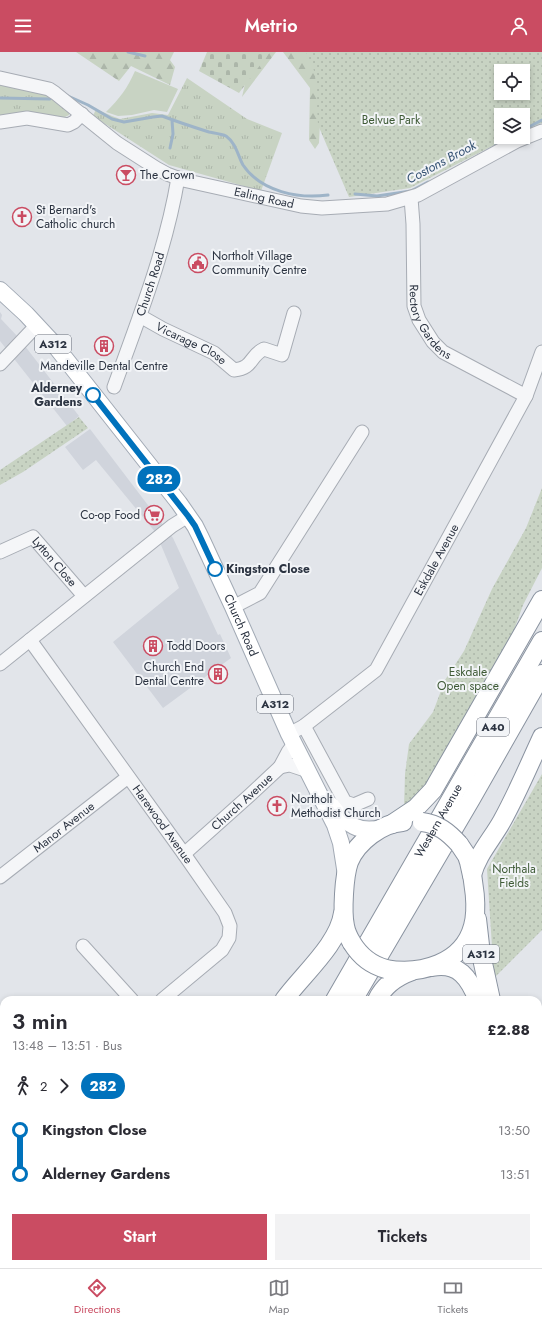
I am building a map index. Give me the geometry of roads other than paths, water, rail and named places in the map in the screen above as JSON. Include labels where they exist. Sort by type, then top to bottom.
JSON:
[{"type":"highway","points":[[514,647],[542,589]]},
{"type":"highway","name":"A40","points":[[388,825],[416,808],[433,790],[542,600]]},
{"type":"highway","name":"Western Avenue","points":[[337,996],[542,641]]},
{"type":"highway","name":"Western Avenue","points":[[355,996],[471,799],[542,674]]},
{"type":"highway","points":[[472,875],[475,864],[516,796],[542,737]]},
{"type":"highway","name":"A312","points":[[476,996],[469,981],[458,970],[447,966],[401,972],[386,970],[369,962],[359,953],[352,943],[345,925],[344,910],[349,862],[353,855],[369,837],[388,825],[405,822],[434,824],[446,831],[459,844],[467,856],[472,875],[480,954],[491,996]]},
{"type":"highway","name":"A312","points":[[423,969],[447,960],[464,946],[473,925],[475,907]]},
{"type":"highway","points":[[287,996],[321,956],[340,925],[344,910]]},
{"type":"highway","points":[[380,996],[392,982],[403,975],[423,969]]},
{"type":"main road","name":"A312","points":[[0,290],[37,325]]},
{"type":"main road","name":"Church Road","points":[[37,325],[53,343],[188,516],[201,538],[292,739],[310,774]]},
{"type":"main road","name":"A312","points":[[310,774],[339,815],[349,824],[366,830],[374,830],[388,825]]},
{"type":"main road","name":"A312","points":[[310,774],[329,812],[338,835],[344,860],[346,881]]},
{"type":"street","name":"Ealing Road","points":[[0,78],[49,89],[117,143],[156,168],[178,178],[301,206],[322,208],[387,204],[411,198],[430,189],[517,140],[542,131]]},
{"type":"street","points":[[0,122],[27,118],[68,125],[74,122],[82,114]]},
{"type":"street","name":"Church Road","points":[[114,387],[159,259],[172,212],[178,178]]},
{"type":"street","name":"Rectory Gardens","points":[[411,198],[413,224],[414,306],[419,320],[433,342],[443,352],[526,396]]},
{"type":"street","name":"Vicarage Close","points":[[140,316],[163,329],[214,353],[234,370],[242,369],[250,364],[256,353],[264,349],[282,355],[294,313]]},
{"type":"street","points":[[0,364],[37,325]]},
{"type":"street","name":"Eskdale Avenue","points":[[292,739],[304,726],[376,670],[526,396],[542,352]]},
{"type":"street","points":[[233,607],[260,593],[362,432]]},
{"type":"street","points":[[0,664],[172,526],[188,516]]},
{"type":"street","name":"Lytton Close","points":[[0,552],[33,537],[84,596]]},
{"type":"street","name":"Harewood Avenue","points":[[30,640],[184,854],[224,913],[230,926],[230,933],[226,945],[222,950],[167,996]]},
{"type":"street","points":[[304,726],[345,802],[354,805],[368,799]]},
{"type":"street","name":"Church Avenue","points":[[184,854],[280,767],[288,752],[292,739]]},
{"type":"street","points":[[280,767],[290,765],[310,774]]},
{"type":"street","name":"Manor Avenue","points":[[0,877],[128,777]]},
{"type":"street","points":[[83,946],[128,996]]},
{"type":"waterway","points":[[128,52],[145,56]]},
{"type":"waterway","name":"Costons Brook","points":[[68,96],[88,105],[112,119],[124,122],[162,116],[209,132],[224,135],[232,142],[243,165],[260,182],[281,192],[305,196],[328,195]]},
{"type":"waterway","name":"Costons Brook","points":[[0,98],[50,99]]},
{"type":"waterway","points":[[170,148],[173,134],[172,120]]},
{"type":"waterway","name":"Costons Brook","points":[[530,126],[542,120]]},
{"type":"waterway","name":"Costons Brook","points":[[355,194],[377,196],[411,191],[428,182]]},
{"type":"place","name":"The Crown","points":[[126,175]]},
{"type":"place","name":"St Bernard's Catholic church","points":[[22,217]]},
{"type":"place","name":"Northolt Village Community Centre","points":[[198,263]]},
{"type":"place","name":"Mandeville Dental Centre","points":[[104,346]]},
{"type":"place","name":"Alderney Gardens","points":[[93,395]]},
{"type":"place","name":"Co-op Food","points":[[154,515]]},
{"type":"place","name":"Kingston Close","points":[[215,569]]},
{"type":"place","name":"Todd Doors","points":[[153,646]]},
{"type":"place","name":"Church End Dental Centre","points":[[218,674]]},
{"type":"place","name":"Northolt Methodist Church","points":[[277,806]]},
{"type":"park label","name":"Belvue Park","points":[[391,120]]},
{"type":"park label","name":"Eskdale Open space","points":[[468,679]]},
{"type":"park label","name":"Northala Fields","points":[[514,876]]}]
